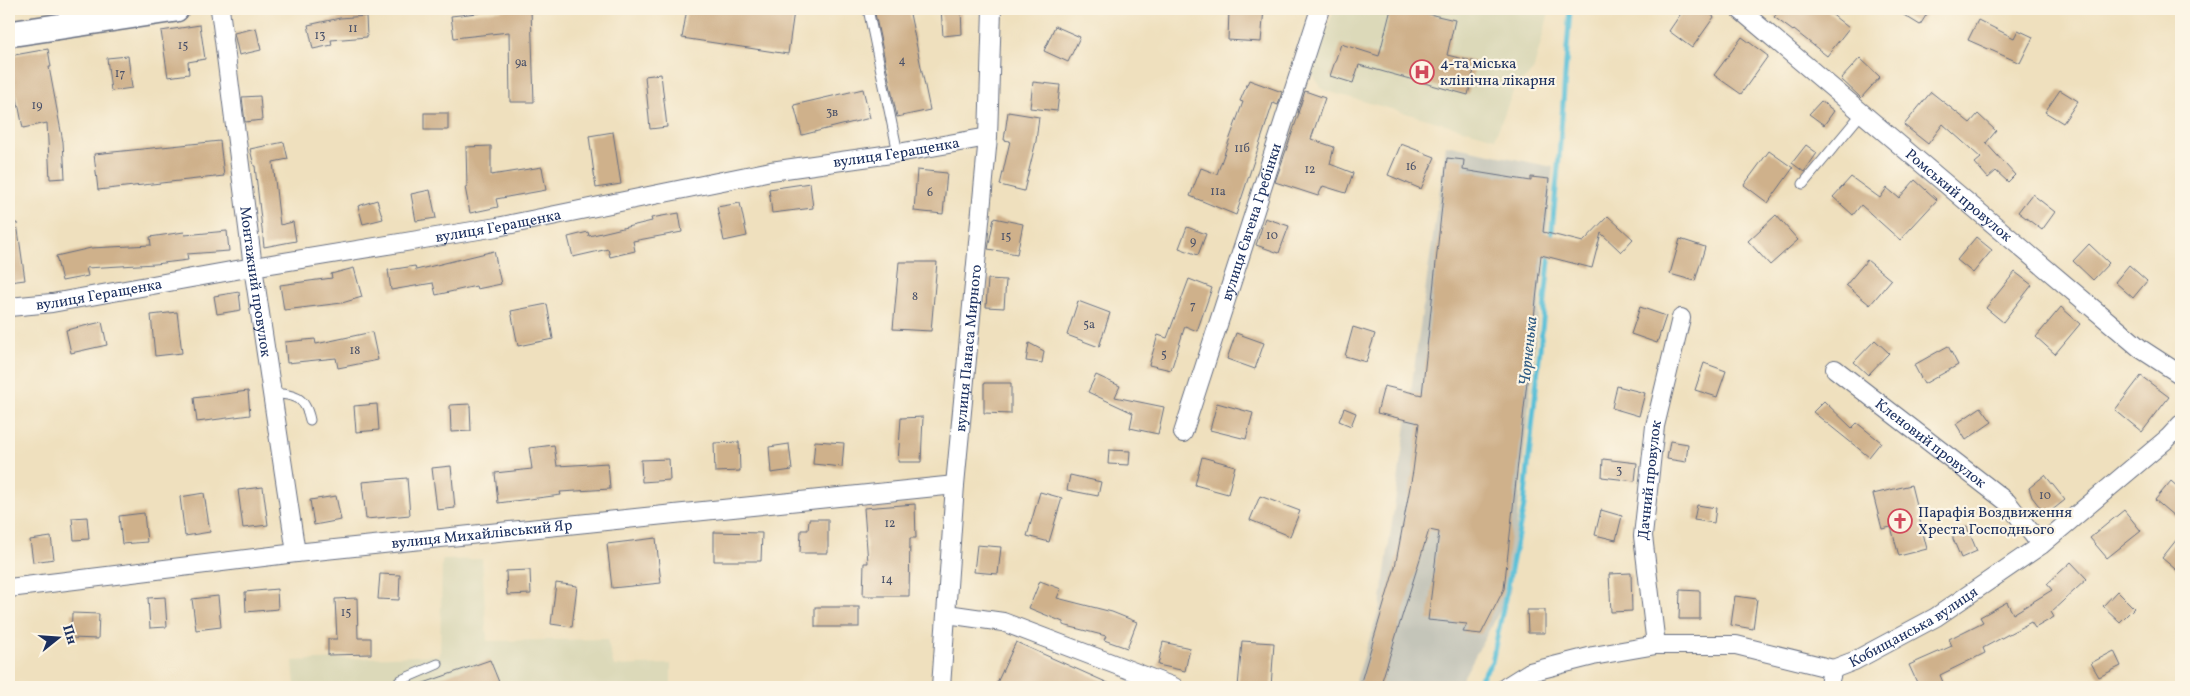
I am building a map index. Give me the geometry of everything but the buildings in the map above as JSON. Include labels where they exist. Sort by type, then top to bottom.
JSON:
[{"type":"main road","points":[[9,34],[176,9]]},
{"type":"street","name":"Монтажний провулок","points":[[220,9],[253,267],[296,553]]},
{"type":"street","name":"вулиця Панаса Мирного","points":[[941,687],[955,485],[988,137],[992,9]]},
{"type":"street","name":"вулиця Євгена Гребінки","points":[[1183,433],[1320,9]]},
{"type":"street","name":"Ромський провулок","points":[[1739,9],[2141,349],[2181,375]]},
{"type":"street","name":"вулиця Геращенка","points":[[9,307],[52,303],[253,267],[497,227],[771,171],[898,153],[988,137]]},
{"type":"street","name":"Дачний провулок","points":[[1656,645],[1643,536],[1655,426],[1681,318]]},
{"type":"street","name":"Кленовий провулок","points":[[1835,369],[2007,502],[2041,545]]},
{"type":"street","name":"Кобищанська вулиця","points":[[1506,687],[1530,672],[1593,656],[1656,645],[1736,645],[1833,669],[1854,661],[1936,616],[2041,545],[2168,438],[2181,424]]},
{"type":"street","name":"вулиця Михайлівський Яр","points":[[9,588],[296,553],[955,485]]},
{"type":"street","points":[[947,614],[1003,622],[1174,687]]},
{"type":"street","points":[[1828,687],[1833,669]]},
{"type":"lane","points":[[868,9],[898,153]]},
{"type":"lane","points":[[1803,184],[1862,113]]},
{"type":"lane","points":[[272,393],[294,394],[308,407],[310,420]]},
{"type":"lane","points":[[394,687],[401,680],[438,664]]},
{"type":"shaded area","name":"4-та міська клінічна лікарня","points":[[1334,9],[1550,9],[1533,71],[1514,89],[1495,138],[1323,90],[1312,74]]},
{"type":"shaded area","points":[[1446,145],[1553,167],[1510,592],[1458,687],[1354,687],[1380,607]]},
{"type":"shaded area","points":[[482,559],[487,641],[607,639],[614,666],[671,664],[671,687],[295,687],[293,661],[440,655],[442,560]]},
{"type":"waterway","name":"Чорненька","points":[[1551,240],[1570,9]]},
{"type":"waterway","name":"Чорненька","points":[[1475,687],[1492,662],[1524,506],[1550,251]]},
{"type":"place","name":"4-та міська клінічна лікарня","points":[[1422,72]]},
{"type":"place","name":"Парафія Воздвиження Хреста Господнього","points":[[1900,521]]}]
